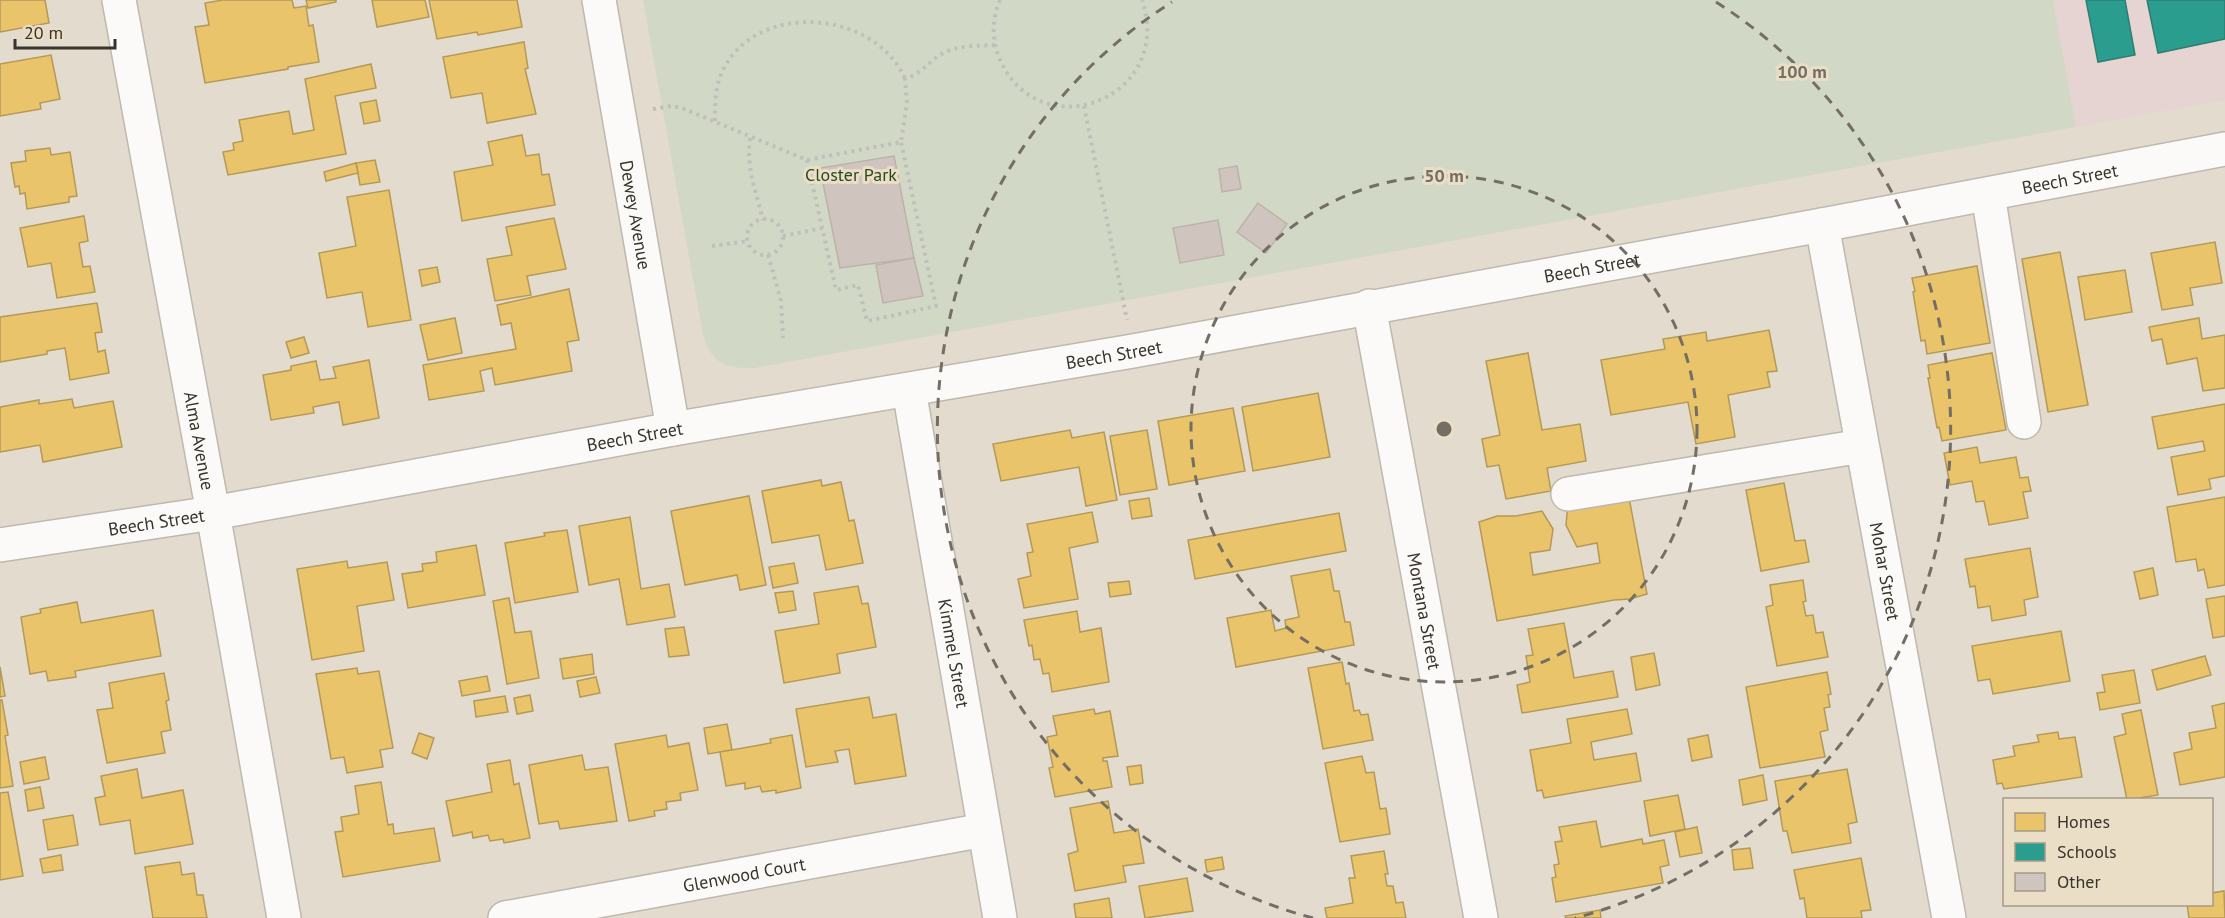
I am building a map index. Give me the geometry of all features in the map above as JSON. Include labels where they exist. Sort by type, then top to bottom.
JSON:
[{"type":"street","name":"Alma Avenue","points":[[119,0],[284,918]]},
{"type":"street","name":"Dewey Avenue","points":[[599,0],[673,429]]},
{"type":"street","name":"Beech Street","points":[[0,545],[213,513],[673,429],[1133,351],[2225,149]]},
{"type":"street","points":[[1988,194],[2024,422]]},
{"type":"street","name":"Mohar Street","points":[[1821,225],[1949,918]]},
{"type":"street","name":"Montana Street","points":[[1369,306],[1481,918]]},
{"type":"street","name":"Kimmel Street","points":[[909,390],[1000,918]]},
{"type":"street","points":[[1568,495],[1862,446]]},
{"type":"street","name":"Glenwood Court","points":[[505,918],[984,830]]},
{"type":"path","points":[[1000,0],[996,8],[993,31],[997,52],[1006,73],[1021,89],[1041,100],[1062,106],[1084,106],[1107,98],[1126,84],[1140,64],[1147,41],[1148,17],[1142,0]]},
{"type":"path","points":[[715,122],[715,94],[723,70],[731,57],[754,35],[787,22],[804,20],[822,21],[858,31],[872,39],[893,57],[905,79],[907,102],[901,142],[936,306],[867,321],[858,285],[836,290],[807,160]]},
{"type":"path","points":[[905,79],[917,74],[948,51],[996,45]]},
{"type":"path","points":[[620,115],[671,106],[807,160],[901,142]]},
{"type":"path","points":[[1084,106],[1133,351]]},
{"type":"path","points":[[750,138],[748,150],[751,176],[763,220]]},
{"type":"path","points":[[763,220],[774,222],[782,231],[783,236],[780,247],[776,252],[768,255],[754,251],[748,242],[749,230],[763,220]]},
{"type":"path","points":[[783,236],[822,228]]},
{"type":"path","points":[[712,246],[748,242]]},
{"type":"path","points":[[768,255],[781,301],[783,338]]},
{"type":"shaded area","points":[[2053,0],[2225,0],[2225,100],[2076,127]]},
{"type":"green space","name":"Closter Park","points":[[643,0],[2053,0],[2076,127],[755,368],[736,367],[721,363],[711,353],[703,335]]},
{"type":"building: Homes","points":[[0,0],[45,0],[49,23],[0,32]]},
{"type":"building: Homes","points":[[223,0],[292,0],[294,8],[306,6],[309,26],[313,25],[319,62],[205,83],[195,27],[209,25],[205,3]]},
{"type":"building: Homes","points":[[306,0],[336,0],[336,2],[308,8]]},
{"type":"building: Homes","points":[[372,0],[425,0],[429,17],[377,27]]},
{"type":"building: Homes","points":[[429,0],[517,0],[522,27],[437,39]]},
{"type":"building: Homes","points":[[524,42],[528,68],[525,69],[536,114],[487,123],[482,93],[451,98],[443,57]]},
{"type":"building: Homes","points":[[51,55],[60,99],[40,103],[41,109],[0,116],[0,64]]},
{"type":"building: Homes","points":[[371,64],[376,88],[335,96],[346,154],[228,175],[223,152],[234,150],[233,143],[243,141],[239,120],[289,111],[293,134],[314,130],[305,79]]},
{"type":"building: Homes","points":[[376,100],[380,121],[364,124],[360,103]]},
{"type":"building: Homes","points":[[522,135],[526,156],[539,154],[542,175],[549,174],[555,205],[462,221],[454,172],[493,165],[488,142]]},
{"type":"building: Homes","points":[[50,148],[51,155],[70,152],[77,196],[69,197],[69,202],[27,209],[25,193],[20,194],[19,186],[15,187],[11,163],[26,161],[25,151]]},
{"type":"building: Homes","points":[[375,160],[380,182],[360,185],[356,163]]},
{"type":"building: Homes","points":[[356,163],[358,173],[326,181],[324,172]]},
{"type":"building: Homes","points":[[389,190],[411,320],[368,327],[362,292],[327,298],[319,253],[356,246],[347,197]]},
{"type":"building: Homes","points":[[84,216],[88,241],[79,243],[83,267],[90,266],[95,292],[57,298],[51,263],[28,267],[20,228]]},
{"type":"building: Homes","points":[[554,218],[566,269],[527,276],[531,295],[495,301],[487,259],[512,255],[506,227]]},
{"type":"building: Homes","points":[[2215,242],[2222,283],[2190,288],[2193,305],[2162,310],[2151,253]]},
{"type":"building: Homes","points":[[2060,252],[2088,405],[2048,412],[2022,259]]},
{"type":"building: Homes","points":[[1977,266],[1990,343],[1927,354],[1925,340],[1921,341],[1912,278]]},
{"type":"building: Homes","points":[[437,267],[440,282],[422,286],[419,270]]},
{"type":"building: Homes","points":[[2125,270],[2132,312],[2085,320],[2078,277]]},
{"type":"building: Homes","points":[[569,289],[579,340],[567,342],[572,371],[495,385],[492,368],[480,371],[484,391],[429,400],[423,365],[516,349],[511,323],[501,325],[497,305]]},
{"type":"building: Homes","points":[[97,303],[102,332],[95,333],[98,352],[105,350],[109,373],[70,380],[65,348],[47,351],[47,354],[0,362],[0,317]]},
{"type":"building: Homes","points":[[455,318],[462,353],[428,360],[420,325]]},
{"type":"building: Homes","points":[[2199,318],[2202,339],[2225,335],[2225,388],[2203,391],[2197,358],[2167,364],[2162,339],[2152,341],[2149,327]]},
{"type":"building: Homes","points":[[1769,330],[1777,371],[1767,372],[1770,387],[1728,395],[1735,437],[1696,444],[1688,402],[1611,415],[1601,360],[1665,349],[1663,339],[1706,332],[1707,341]]},
{"type":"building: Homes","points":[[304,337],[309,353],[291,358],[286,342]]},
{"type":"building: Homes","points":[[1528,353],[1542,430],[1580,424],[1586,461],[1547,468],[1551,491],[1506,499],[1499,465],[1487,467],[1482,439],[1500,435],[1486,361]]},
{"type":"building: Homes","points":[[1992,353],[2006,430],[1942,441],[1939,427],[1937,428],[1928,378],[1930,378],[1928,365]]},
{"type":"building: Homes","points":[[369,360],[379,418],[343,425],[339,402],[313,407],[314,413],[271,420],[263,375],[291,370],[291,366],[316,361],[320,380],[336,378],[333,367]]},
{"type":"building: Homes","points":[[1318,393],[1330,457],[1253,471],[1242,407]]},
{"type":"building: Homes","points":[[72,399],[74,408],[113,401],[122,447],[43,462],[40,445],[0,452],[0,407],[39,400],[39,404]]},
{"type":"building: Homes","points":[[2225,404],[2225,476],[2209,479],[2211,489],[2178,495],[2171,457],[2205,451],[2203,441],[2158,449],[2152,417]]},
{"type":"building: Homes","points":[[1233,408],[1245,471],[1169,485],[1158,421]]},
{"type":"building: Homes","points":[[1070,430],[1072,438],[1104,432],[1117,500],[1086,506],[1079,467],[1001,481],[993,444]]},
{"type":"building: Homes","points":[[1147,430],[1157,489],[1120,495],[1110,436]]},
{"type":"building: Homes","points":[[1977,447],[1980,463],[2016,457],[2020,478],[2028,477],[2031,491],[2023,492],[2028,518],[1989,525],[1984,501],[1976,502],[1972,481],[1950,485],[1944,453]]},
{"type":"building: Homes","points":[[821,480],[822,486],[841,482],[849,521],[854,520],[863,563],[826,570],[819,535],[772,543],[762,491]]},
{"type":"building: Homes","points":[[1784,483],[1795,541],[1805,540],[1809,562],[1761,571],[1746,490]]},
{"type":"building: Homes","points":[[1628,492],[1647,594],[1630,599],[1497,621],[1479,522],[1497,516],[1516,516],[1542,511],[1553,529],[1550,550],[1530,553],[1533,575],[1600,563],[1597,543],[1577,547],[1566,525],[1568,503]]},
{"type":"building: Homes","points":[[749,496],[766,585],[740,590],[737,575],[685,585],[671,511]]},
{"type":"building: Homes","points":[[2225,497],[2225,585],[2208,588],[2204,569],[2198,571],[2196,559],[2176,562],[2167,507]]},
{"type":"building: Homes","points":[[1149,498],[1152,516],[1132,519],[1129,501]]},
{"type":"building: Homes","points":[[1092,512],[1098,542],[1069,548],[1078,599],[1024,608],[1018,579],[1031,576],[1027,553],[1033,552],[1027,524]]},
{"type":"building: Homes","points":[[1339,513],[1346,551],[1195,579],[1188,540]]},
{"type":"building: Homes","points":[[630,517],[641,589],[669,584],[675,617],[627,625],[619,579],[589,585],[579,526]]},
{"type":"building: Homes","points":[[567,530],[578,592],[515,603],[505,543]]},
{"type":"building: Homes","points":[[476,545],[485,595],[408,608],[402,574],[423,571],[422,564],[437,562],[436,552]]},
{"type":"building: Homes","points":[[2030,548],[2038,597],[2024,600],[2026,615],[1992,621],[1990,606],[1978,608],[1975,586],[1970,587],[1965,559]]},
{"type":"building: Homes","points":[[347,561],[348,568],[387,562],[394,600],[357,606],[364,651],[312,660],[297,569]]},
{"type":"building: Homes","points":[[794,563],[798,583],[773,588],[769,567]]},
{"type":"building: Homes","points":[[2153,568],[2158,595],[2140,599],[2134,572]]},
{"type":"building: Homes","points":[[1330,569],[1334,591],[1339,591],[1345,622],[1350,622],[1354,645],[1236,667],[1227,618],[1271,610],[1275,631],[1286,628],[1285,620],[1299,617],[1291,576]]},
{"type":"building: Homes","points":[[1803,580],[1806,601],[1803,602],[1806,616],[1813,615],[1816,633],[1823,632],[1828,657],[1777,666],[1766,607],[1773,605],[1770,585]]},
{"type":"building: Homes","points":[[1129,581],[1131,594],[1110,597],[1108,583]]},
{"type":"building: Homes","points":[[858,586],[862,604],[868,603],[876,647],[837,654],[840,673],[784,683],[775,631],[819,624],[814,593]]},
{"type":"building: Homes","points":[[793,591],[796,610],[779,613],[775,593]]},
{"type":"building: Homes","points":[[2225,596],[2225,636],[2213,638],[2206,599]]},
{"type":"building: Homes","points":[[509,598],[515,633],[531,631],[539,678],[507,684],[493,601]]},
{"type":"building: Homes","points":[[77,602],[81,623],[153,610],[161,656],[75,671],[76,677],[48,681],[46,671],[30,674],[21,617],[41,613],[40,609]]},
{"type":"building: Homes","points":[[1077,611],[1080,632],[1101,628],[1109,682],[1052,692],[1049,673],[1043,674],[1040,659],[1034,660],[1024,620]]},
{"type":"building: Homes","points":[[1564,623],[1574,678],[1613,671],[1618,697],[1522,713],[1517,685],[1530,682],[1526,656],[1533,655],[1528,629]]},
{"type":"building: Homes","points":[[684,627],[689,655],[669,657],[665,629]]},
{"type":"building: Homes","points":[[2061,631],[2070,681],[1993,694],[1990,679],[1978,681],[1972,646]]},
{"type":"building: Homes","points":[[1654,653],[1660,685],[1636,690],[1631,657]]},
{"type":"building: Homes","points":[[592,654],[594,674],[563,679],[560,659]]},
{"type":"building: Homes","points":[[2205,656],[2211,675],[2157,690],[2152,670]]},
{"type":"building: Homes","points":[[1342,662],[1346,684],[1349,683],[1354,711],[1359,710],[1361,715],[1368,714],[1373,740],[1323,749],[1308,668]]},
{"type":"building: Homes","points":[[0,667],[5,696],[0,697]]},
{"type":"building: Homes","points":[[357,668],[358,674],[379,671],[393,748],[380,750],[383,767],[347,773],[344,757],[331,759],[316,674]]},
{"type":"building: Homes","points":[[2134,670],[2140,703],[2100,710],[2097,693],[2105,692],[2102,675]]},
{"type":"building: Homes","points":[[1827,672],[1831,694],[1828,695],[1830,707],[1824,708],[1828,730],[1820,732],[1825,757],[1760,768],[1746,687]]},
{"type":"building: Homes","points":[[164,673],[171,730],[161,732],[165,753],[107,763],[97,710],[113,708],[109,683]]},
{"type":"building: Homes","points":[[487,676],[490,691],[462,696],[459,681]]},
{"type":"building: Homes","points":[[596,677],[600,693],[580,697],[577,681]]},
{"type":"building: Homes","points":[[530,695],[533,711],[517,714],[514,698]]},
{"type":"building: Homes","points":[[505,696],[508,712],[476,717],[474,701]]},
{"type":"building: Homes","points":[[869,697],[873,718],[896,714],[906,776],[855,784],[849,749],[835,751],[838,762],[806,767],[796,709]]},
{"type":"building: Homes","points":[[0,700],[2,700],[8,735],[5,736],[13,786],[0,788]]},
{"type":"building: Homes","points":[[2225,703],[2225,777],[2180,785],[2174,753],[2192,749],[2189,733],[2216,728],[2212,706]]},
{"type":"building: Homes","points":[[1094,709],[1095,714],[1110,711],[1118,756],[1103,758],[1103,761],[1107,761],[1112,787],[1055,797],[1049,768],[1053,767],[1047,737],[1057,735],[1053,716]]},
{"type":"building: Homes","points":[[1627,709],[1632,734],[1591,742],[1594,760],[1636,753],[1641,781],[1544,798],[1542,790],[1537,791],[1530,750],[1571,743],[1567,719]]},
{"type":"building: Homes","points":[[2141,710],[2158,795],[2127,798],[2114,737],[2126,734],[2122,714]]},
{"type":"building: Homes","points":[[727,724],[732,750],[708,754],[704,728]]},
{"type":"building: Homes","points":[[2058,732],[2059,739],[2075,737],[2082,777],[2004,789],[2002,783],[1997,784],[1993,760],[2015,756],[2013,746],[2039,742],[2037,735]]},
{"type":"building: Homes","points":[[419,733],[434,738],[427,759],[412,753]]},
{"type":"building: Homes","points":[[666,735],[668,747],[689,743],[698,790],[680,793],[681,800],[666,802],[667,809],[654,811],[655,816],[629,821],[615,744]]},
{"type":"building: Homes","points":[[792,735],[801,788],[776,793],[776,790],[762,792],[760,786],[745,789],[745,783],[726,786],[720,752],[771,743],[770,739]]},
{"type":"building: Homes","points":[[1708,735],[1712,757],[1692,761],[1688,739]]},
{"type":"building: Homes","points":[[582,755],[585,770],[608,767],[617,821],[560,829],[558,821],[539,824],[529,765]]},
{"type":"building: Homes","points":[[1362,756],[1366,773],[1374,772],[1380,809],[1386,808],[1390,834],[1340,842],[1325,763]]},
{"type":"building: Homes","points":[[45,757],[49,779],[24,784],[20,762]]},
{"type":"building: Homes","points":[[510,760],[514,785],[519,783],[530,838],[504,843],[503,839],[490,841],[488,835],[473,838],[472,832],[453,836],[446,801],[492,792],[487,764]]},
{"type":"building: Homes","points":[[1141,765],[1143,783],[1130,785],[1127,767]]},
{"type":"building: Homes","points":[[137,769],[142,798],[183,790],[193,844],[135,854],[130,820],[100,825],[95,798],[105,796],[101,776]]},
{"type":"building: Homes","points":[[1847,769],[1857,822],[1848,824],[1851,843],[1792,853],[1787,831],[1783,831],[1775,781]]},
{"type":"building: Homes","points":[[1763,775],[1767,800],[1743,805],[1739,780]]},
{"type":"building: Homes","points":[[381,782],[388,825],[393,824],[394,834],[434,828],[440,861],[343,877],[335,832],[343,831],[341,817],[359,814],[355,786]]},
{"type":"building: Homes","points":[[40,787],[44,808],[28,811],[25,790]]},
{"type":"building: Homes","points":[[8,792],[23,876],[0,880],[0,793]]},
{"type":"building: Homes","points":[[1678,795],[1685,829],[1650,836],[1644,801]]},
{"type":"building: Homes","points":[[1108,801],[1114,833],[1138,829],[1144,863],[1123,866],[1126,882],[1075,891],[1068,854],[1078,851],[1070,808]]},
{"type":"building: Homes","points":[[73,815],[78,845],[48,850],[43,820]]},
{"type":"building: Homes","points":[[1596,821],[1601,847],[1642,839],[1643,844],[1664,840],[1669,865],[1660,867],[1663,883],[1556,902],[1552,878],[1556,877],[1554,865],[1559,864],[1555,842],[1562,841],[1559,827]]},
{"type":"building: Homes","points":[[1697,827],[1702,853],[1680,857],[1675,832]]},
{"type":"building: Homes","points":[[1750,848],[1753,868],[1734,870],[1732,850]]},
{"type":"building: Homes","points":[[1384,851],[1388,874],[1385,874],[1387,886],[1393,886],[1396,903],[1403,902],[1406,918],[1327,918],[1325,908],[1353,903],[1349,878],[1355,878],[1351,856]]},
{"type":"building: Homes","points":[[61,855],[63,870],[43,873],[40,859]]},
{"type":"building: Homes","points":[[1222,857],[1224,869],[1207,872],[1205,860]]},
{"type":"building: Homes","points":[[1861,858],[1871,910],[1861,911],[1862,918],[1807,918],[1804,898],[1800,899],[1794,870]]},
{"type":"building: Homes","points":[[180,862],[182,875],[194,873],[197,895],[203,895],[207,918],[153,918],[145,867]]},
{"type":"building: Homes","points":[[1187,878],[1193,911],[1145,918],[1139,886]]},
{"type":"building: Homes","points":[[2224,891],[2225,918],[2189,918],[2187,906],[2213,906],[2213,893]]},
{"type":"building: Homes","points":[[1109,898],[1112,918],[1076,918],[1074,904]]},
{"type":"building: Homes","points":[[1600,910],[1601,918],[1566,918],[1565,916]]},
{"type":"building: Schools","points":[[2086,0],[2125,0],[2135,55],[2098,62]]},
{"type":"building: Schools","points":[[2147,0],[2225,0],[2225,39],[2158,53]]},
{"type":"building: Other","points":[[894,156],[914,258],[840,268],[820,168]]},
{"type":"building: Other","points":[[1237,166],[1241,189],[1222,192],[1219,169]]},
{"type":"building: Other","points":[[1258,203],[1287,224],[1266,253],[1237,232]]},
{"type":"building: Other","points":[[1218,220],[1224,255],[1180,263],[1173,228]]},
{"type":"building: Other","points":[[914,258],[923,296],[883,303],[876,265]]}]
